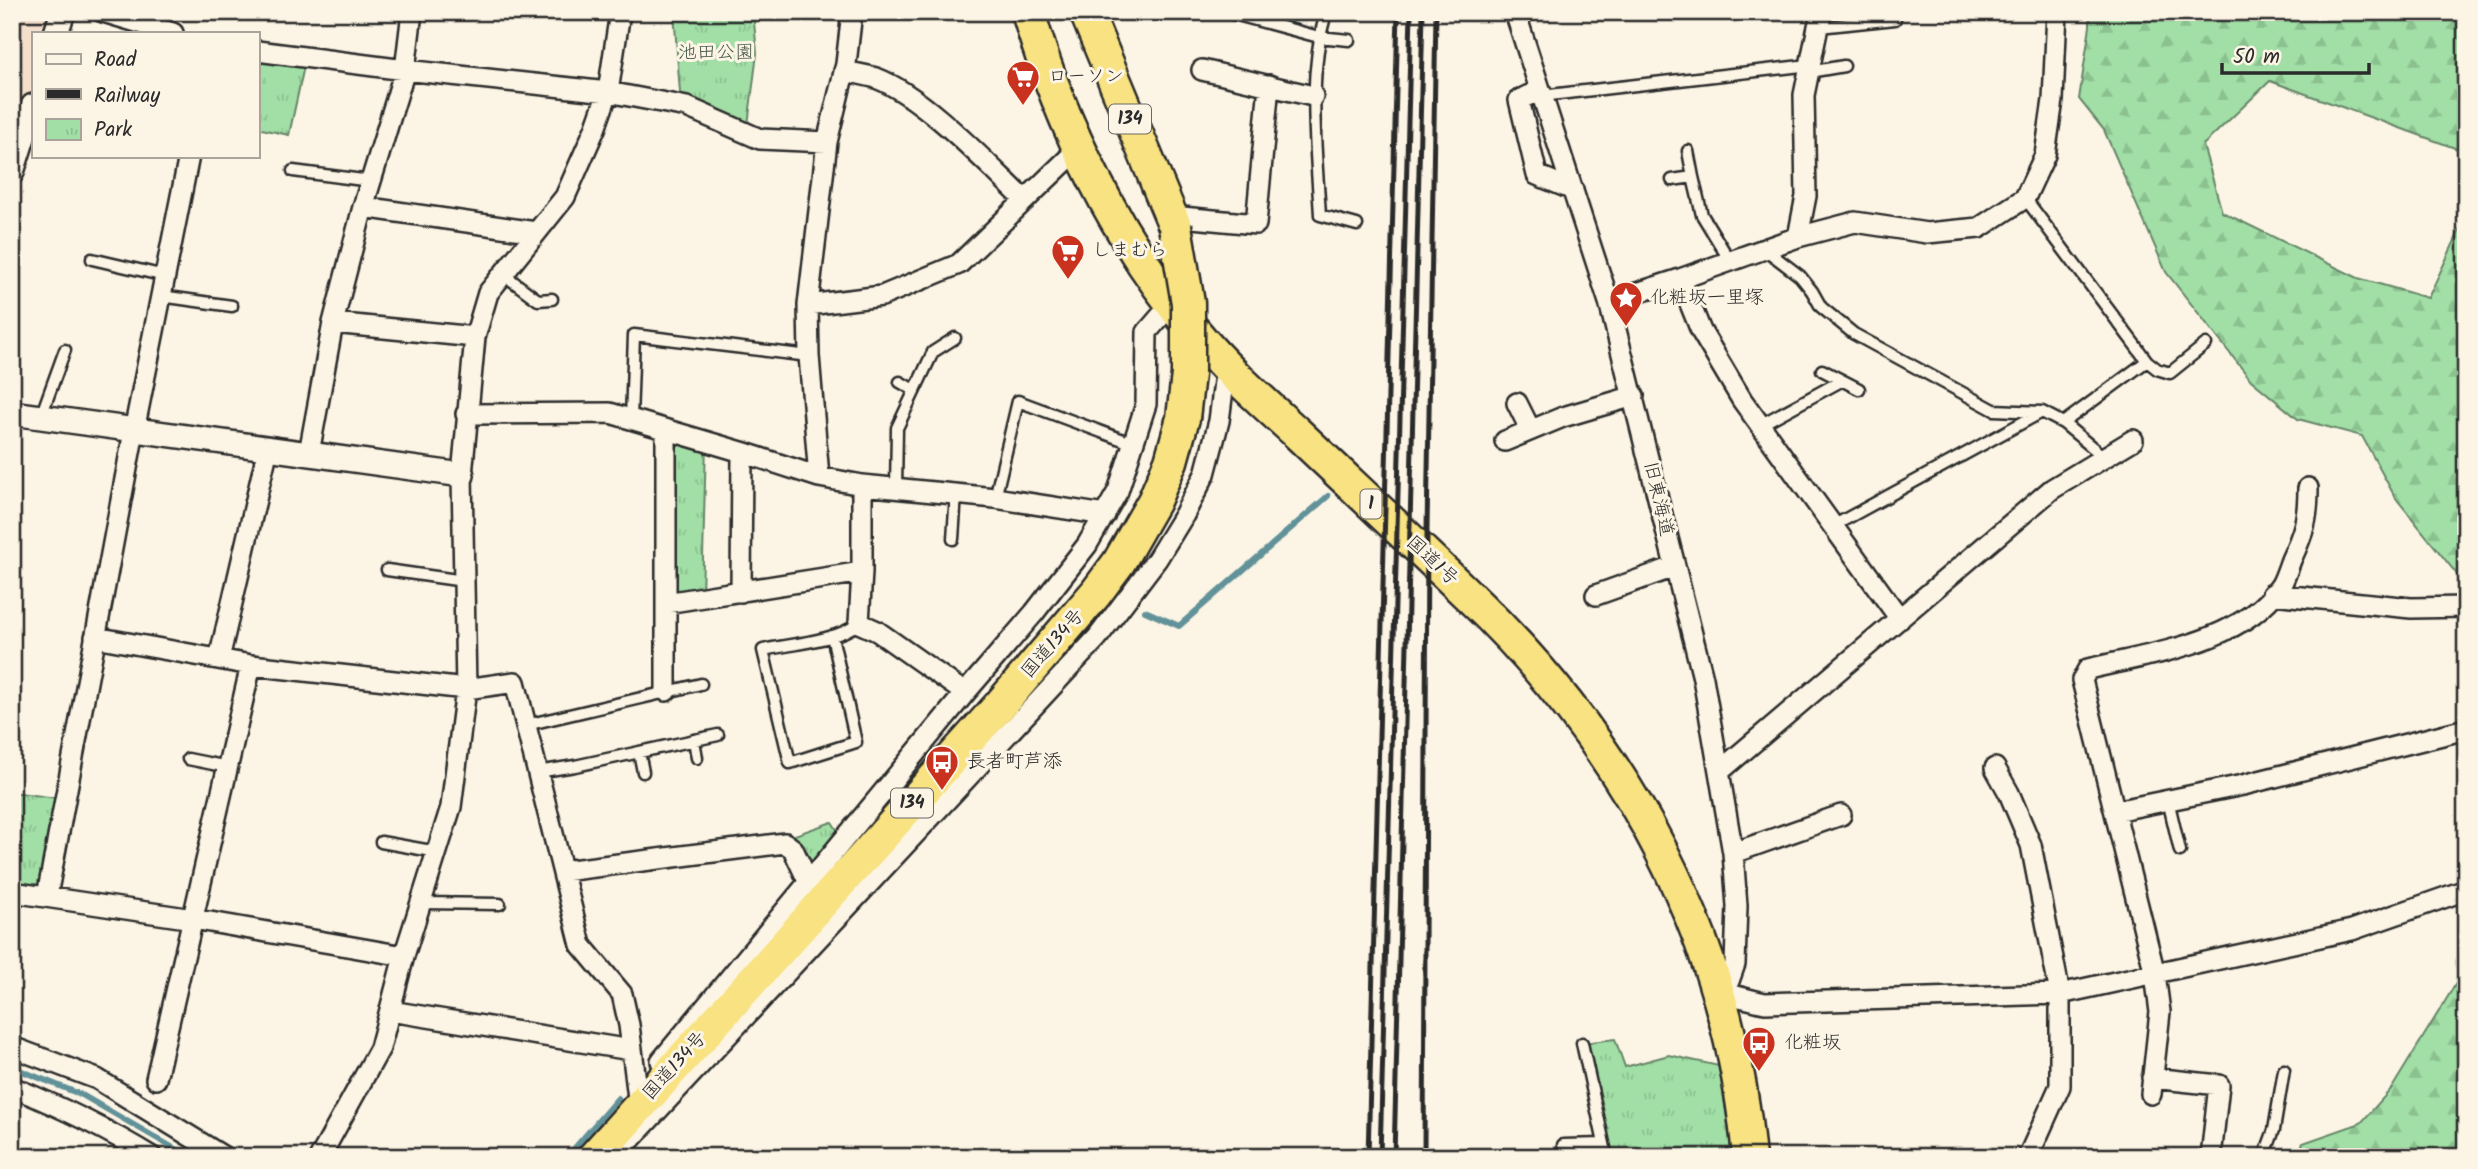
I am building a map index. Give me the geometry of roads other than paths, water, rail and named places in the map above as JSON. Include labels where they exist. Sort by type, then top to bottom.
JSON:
[{"type":"highway","name":"国道1号","points":[[1028,12],[1037,42],[1079,148],[1120,226],[1172,303],[1226,366],[1473,600],[1520,648],[1563,697],[1647,820],[1687,905],[1719,994],[1736,1072],[1749,1157]]},
{"type":"highway","name":"国道134号","points":[[609,1154],[639,1097],[817,924],[1096,593],[1124,553],[1154,501],[1171,461],[1184,418],[1188,374],[1188,303],[1173,221],[1086,12]]},
{"type":"street","points":[[56,32],[63,12]]},
{"type":"street","points":[[103,12],[170,32]]},
{"type":"street","points":[[309,453],[333,323],[363,207],[405,70],[412,12]]},
{"type":"street","points":[[320,1157],[380,1048],[404,956],[451,807],[466,689],[462,475],[475,337],[488,293],[565,197],[608,92],[620,12]]},
{"type":"street","points":[[819,477],[809,356],[808,305],[827,142],[844,71],[852,12]]},
{"type":"street","name":"旧東海道","points":[[1515,12],[1609,302],[1703,678],[1733,853],[1737,906],[1735,964],[1729,981],[1719,994]]},
{"type":"street","points":[[1609,302],[1798,237],[1855,222],[1927,233],[1979,228],[2025,198],[2045,155],[2053,100],[2057,12]]},
{"type":"street","points":[[1798,237],[1806,196],[1804,95],[1820,20]]},
{"type":"street","points":[[259,51],[608,92],[687,107],[760,139],[827,142]]},
{"type":"street","points":[[844,71],[876,79],[903,93],[972,150],[1025,201]]},
{"type":"street","points":[[1202,71],[1313,96]]},
{"type":"street","points":[[1173,221],[1256,224],[1269,85]]},
{"type":"street","points":[[1541,93],[1519,100],[1536,175],[1570,181]]},
{"type":"street","points":[[12,172],[32,109]]},
{"type":"street","points":[[808,305],[882,296],[959,264],[1079,148]]},
{"type":"street","points":[[47,895],[134,431],[189,158]]},
{"type":"street","points":[[363,207],[536,233]]},
{"type":"street","points":[[1680,279],[1701,331],[1742,400],[1900,619]]},
{"type":"street","points":[[639,1097],[808,881],[1034,613],[1087,545],[1118,491],[1135,444],[1146,404],[1147,332],[1172,303]]},
{"type":"street","points":[[333,323],[475,337]]},
{"type":"street","points":[[609,1154],[817,924],[1088,648],[1131,595],[1184,515],[1205,474],[1219,421],[1226,366]]},
{"type":"street","points":[[1505,441],[1530,429],[1634,396]]},
{"type":"street","points":[[1517,402],[1530,429]]},
{"type":"street","points":[[12,413],[462,475]]},
{"type":"street","points":[[466,414],[610,414],[819,477],[862,485],[995,498],[1105,515]]},
{"type":"street","points":[[666,431],[666,691]]},
{"type":"street","points":[[1720,771],[2052,489],[2133,440]]},
{"type":"street","points":[[219,659],[268,448]]},
{"type":"street","points":[[741,592],[742,452]]},
{"type":"street","points":[[862,485],[859,623],[877,631],[965,693]]},
{"type":"street","points":[[2211,1157],[2219,1085],[2152,1086],[2160,1012],[2155,974],[2082,680],[2088,669],[2205,640],[2235,627],[2281,585],[2305,529],[2308,488]]},
{"type":"street","points":[[1596,595],[1674,567]]},
{"type":"street","points":[[666,603],[862,572]]},
{"type":"street","points":[[2272,594],[2411,608],[2466,607]]},
{"type":"street","points":[[95,636],[251,665],[466,689],[515,682],[582,945],[622,995],[629,1024],[639,1097]]},
{"type":"street","points":[[156,1079],[251,665]]},
{"type":"street","points":[[2115,811],[2243,785],[2466,729]]},
{"type":"street","points":[[1995,768],[2031,845],[2060,995],[2060,1086],[2028,1157]]},
{"type":"street","points":[[1733,853],[1841,815]]},
{"type":"street","points":[[563,871],[785,843],[793,849],[808,881]]},
{"type":"street","points":[[1719,994],[1733,994],[1741,999],[1765,1003],[2060,995],[2352,930],[2466,890]]},
{"type":"street","points":[[12,892],[47,895],[404,956]]},
{"type":"street","points":[[390,1011],[631,1050]]},
{"type":"street","points":[[12,1047],[97,1079],[224,1157]]},
{"type":"street","points":[[12,1087],[70,1111],[152,1157]]},
{"type":"lane","points":[[1226,12],[1319,37],[1349,40]]},
{"type":"lane","points":[[1326,12],[1319,37],[1313,96],[1320,215],[1357,225]]},
{"type":"lane","points":[[1820,20],[1895,19]]},
{"type":"lane","points":[[1541,93],[1844,66]]},
{"type":"lane","points":[[1688,151],[1702,215],[1730,261]]},
{"type":"lane","points":[[293,172],[371,181]]},
{"type":"lane","points":[[1672,180],[1693,177]]},
{"type":"lane","points":[[2025,198],[2147,361],[2157,369],[2171,373],[2206,344]]},
{"type":"lane","points":[[1766,250],[1800,276],[1821,307],[1854,334],[1994,410],[2042,412],[2063,423],[2104,457]]},
{"type":"lane","points":[[92,259],[165,276]]},
{"type":"lane","points":[[503,274],[538,300],[552,299]]},
{"type":"lane","points":[[161,296],[232,306]]},
{"type":"lane","points":[[631,419],[634,335],[809,356]]},
{"type":"lane","points":[[897,489],[897,428],[933,352],[954,338]]},
{"type":"lane","points":[[41,418],[65,350]]},
{"type":"lane","points":[[2063,423],[2147,361]]},
{"type":"lane","points":[[1822,370],[1859,389]]},
{"type":"lane","points":[[1760,425],[1841,381]]},
{"type":"lane","points":[[900,382],[914,390]]},
{"type":"lane","points":[[995,498],[1018,401],[1135,444]]},
{"type":"lane","points":[[1833,526],[2042,412]]},
{"type":"lane","points":[[953,539],[956,494]]},
{"type":"lane","points":[[387,570],[464,581]]},
{"type":"lane","points":[[832,636],[856,742],[790,764],[763,650],[850,631],[859,623]]},
{"type":"lane","points":[[526,725],[701,684]]},
{"type":"lane","points":[[537,772],[718,735]]},
{"type":"lane","points":[[694,740],[697,758]]},
{"type":"lane","points":[[639,752],[643,772]]},
{"type":"lane","points":[[188,759],[228,767]]},
{"type":"lane","points":[[2168,800],[2180,851]]},
{"type":"lane","points":[[381,842],[437,852]]},
{"type":"lane","points":[[421,903],[500,904]]},
{"type":"lane","points":[[1582,1043],[1607,1157]]},
{"type":"lane","points":[[2264,1157],[2274,1130],[2284,1070]]},
{"type":"lane","points":[[1563,1145],[1603,1144]]},
{"type":"waterway","points":[[1145,611],[1179,626],[1328,496]]},
{"type":"waterway","points":[[12,1067],[82,1095],[189,1157]]},
{"type":"waterway","points":[[567,1157],[618,1098]]},
{"type":"railway","points":[[1368,1157],[1398,12]]},
{"type":"railway","points":[[1380,1157],[1411,12]]},
{"type":"railway","points":[[1394,1157],[1423,12]]},
{"type":"railway","points":[[1424,1157],[1427,529],[1436,12]]},
{"type":"place","name":"ローソン","points":[[1023,107]]},
{"type":"place","name":"しまむら","points":[[1068,281]]},
{"type":"place","name":"化粧坂一里塚","points":[[1626,328]]},
{"type":"place","name":"長者町芦添","points":[[942,792]]},
{"type":"place","name":"化粧坂","points":[[1759,1073]]},
{"type":"park label","name":"池田公園","points":[[716,53]]}]
